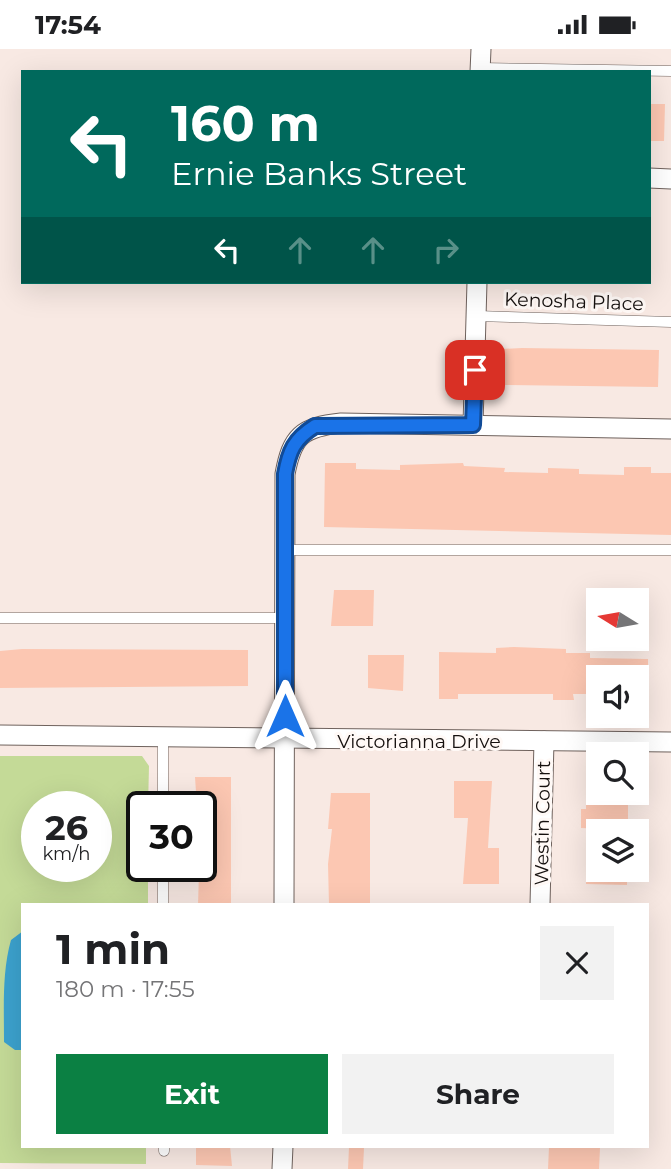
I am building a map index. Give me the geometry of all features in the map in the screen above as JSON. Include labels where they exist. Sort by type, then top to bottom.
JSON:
[{"type":"street","points":[[651,178],[671,179]]},
{"type":"street","points":[[473,425],[477,284]]},
{"type":"street","points":[[284,903],[285,474],[289,451],[300,435],[315,426],[341,423],[671,429]]},
{"type":"street","name":"Victorianna Drive","points":[[0,735],[671,742]]},
{"type":"street","name":"Westin Court","points":[[540,903],[544,741]]},
{"type":"street","points":[[282,1169],[283,1148]]},
{"type":"lane","points":[[481,63],[647,70]]},
{"type":"lane","points":[[651,70],[671,71]]},
{"type":"lane","name":"Kenosha Place","points":[[476,316],[671,322]]},
{"type":"lane","points":[[285,550],[671,550]]},
{"type":"lane","points":[[0,618],[285,618]]},
{"type":"lane","points":[[163,738],[163,791]]},
{"type":"lane","points":[[163,882],[163,903]]},
{"type":"green space","points":[[0,756],[142,756],[149,766],[148,791],[126,791],[126,882],[148,882],[148,903],[21,903],[21,1148],[146,1148],[146,1164],[0,1163]]},
{"type":"water","points":[[21,932],[21,1050],[15,1050],[4,1042],[5,977],[11,940]]},
{"type":"building","points":[[651,104],[665,104],[664,141],[651,141]]},
{"type":"building","points":[[501,349],[659,350],[658,387],[501,385]]},
{"type":"building","points":[[325,463],[356,463],[356,469],[400,470],[400,465],[463,463],[464,466],[505,468],[504,472],[548,473],[548,468],[579,469],[579,474],[624,475],[624,467],[651,467],[651,473],[671,473],[671,535],[324,527]]},
{"type":"building","points":[[334,590],[374,590],[373,626],[331,626]]},
{"type":"building","points":[[496,648],[566,649],[566,653],[590,653],[590,658],[648,659],[648,665],[586,665],[586,694],[573,694],[574,700],[553,700],[553,694],[458,694],[458,699],[439,699],[439,652],[496,653]]},
{"type":"building","points":[[248,650],[248,686],[0,688],[0,651]]},
{"type":"building","points":[[368,655],[404,655],[403,691],[368,688]]},
{"type":"building","points":[[195,777],[231,777],[231,903],[198,903],[199,882],[217,882],[217,791],[196,791]]},
{"type":"building","points":[[454,781],[492,781],[488,848],[499,848],[499,884],[463,884],[468,818],[454,818]]},
{"type":"building","points":[[331,793],[370,793],[370,903],[329,903],[328,864],[332,829],[328,829]]},
{"type":"building","points":[[586,805],[628,805],[628,819],[586,819],[586,828],[581,828],[581,809],[586,809]]},
{"type":"building","points":[[586,882],[627,882],[627,885]]},
{"type":"building","points":[[196,1148],[230,1148],[232,1166],[196,1165]]},
{"type":"building","points":[[349,1148],[364,1148],[363,1169],[348,1169]]},
{"type":"building","points":[[549,1148],[600,1148],[599,1169],[548,1169]]},
{"type":"route","points":[[285,716],[285,474],[289,451],[300,435],[315,426],[341,423],[473,425],[475,370]]}]
